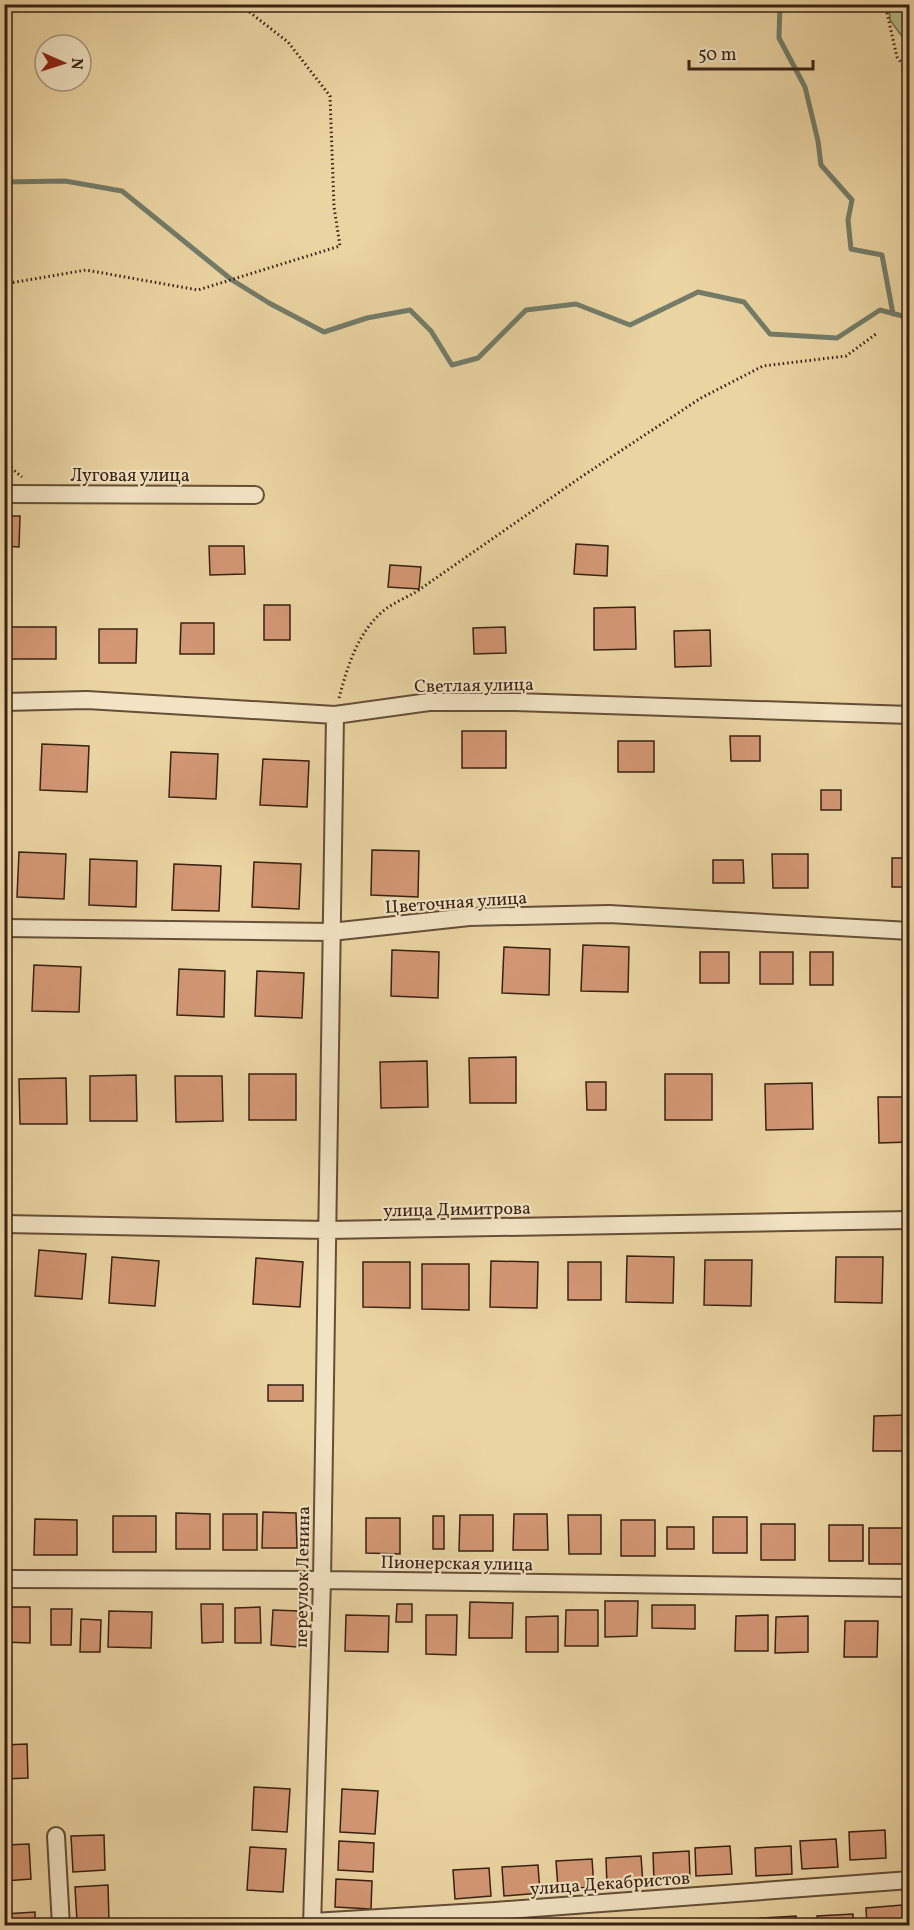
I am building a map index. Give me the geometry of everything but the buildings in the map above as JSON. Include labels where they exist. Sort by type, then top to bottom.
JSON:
[{"type":"street","name":"Луговая улица","points":[[4,494],[255,495]]},
{"type":"street","name":"Светлая улица","points":[[4,702],[87,700],[335,715],[429,702],[909,715]]},
{"type":"street","name":"переулок Ленина","points":[[313,1924],[322,1580],[335,715]]},
{"type":"street","name":"Цветочная улица","points":[[4,928],[331,932],[469,917],[609,914],[909,931]]},
{"type":"street","name":"улица Димитрова","points":[[4,1224],[328,1230],[909,1220]]},
{"type":"street","name":"Пионерская улица","points":[[4,1579],[322,1580],[909,1588]]},
{"type":"street","points":[[56,1836],[61,1926]]},
{"type":"street","name":"улица Декабристов","points":[[313,1924],[496,1918],[909,1880]]},
{"type":"path","points":[[4,284],[86,270],[198,290],[340,246],[334,207],[330,96],[288,42],[239,4]]},
{"type":"path","points":[[885,4],[897,57],[909,74]]},
{"type":"path","points":[[335,715],[347,668],[364,631],[387,608],[416,592],[584,475],[701,398],[764,366],[846,356],[876,334]]},
{"type":"green space","points":[[889,5],[909,5],[909,46],[890,20]]},
{"type":"waterway","points":[[780,4],[779,38],[805,87],[818,141],[821,165],[852,200],[848,220],[851,249],[882,255],[893,314]]},
{"type":"waterway","points":[[4,182],[65,181],[122,191],[232,280],[269,303],[324,332],[367,318],[410,310],[431,331],[452,365],[478,358],[526,310],[576,304],[630,325],[698,292],[744,302],[770,334],[837,338],[880,310],[910,318]]}]
